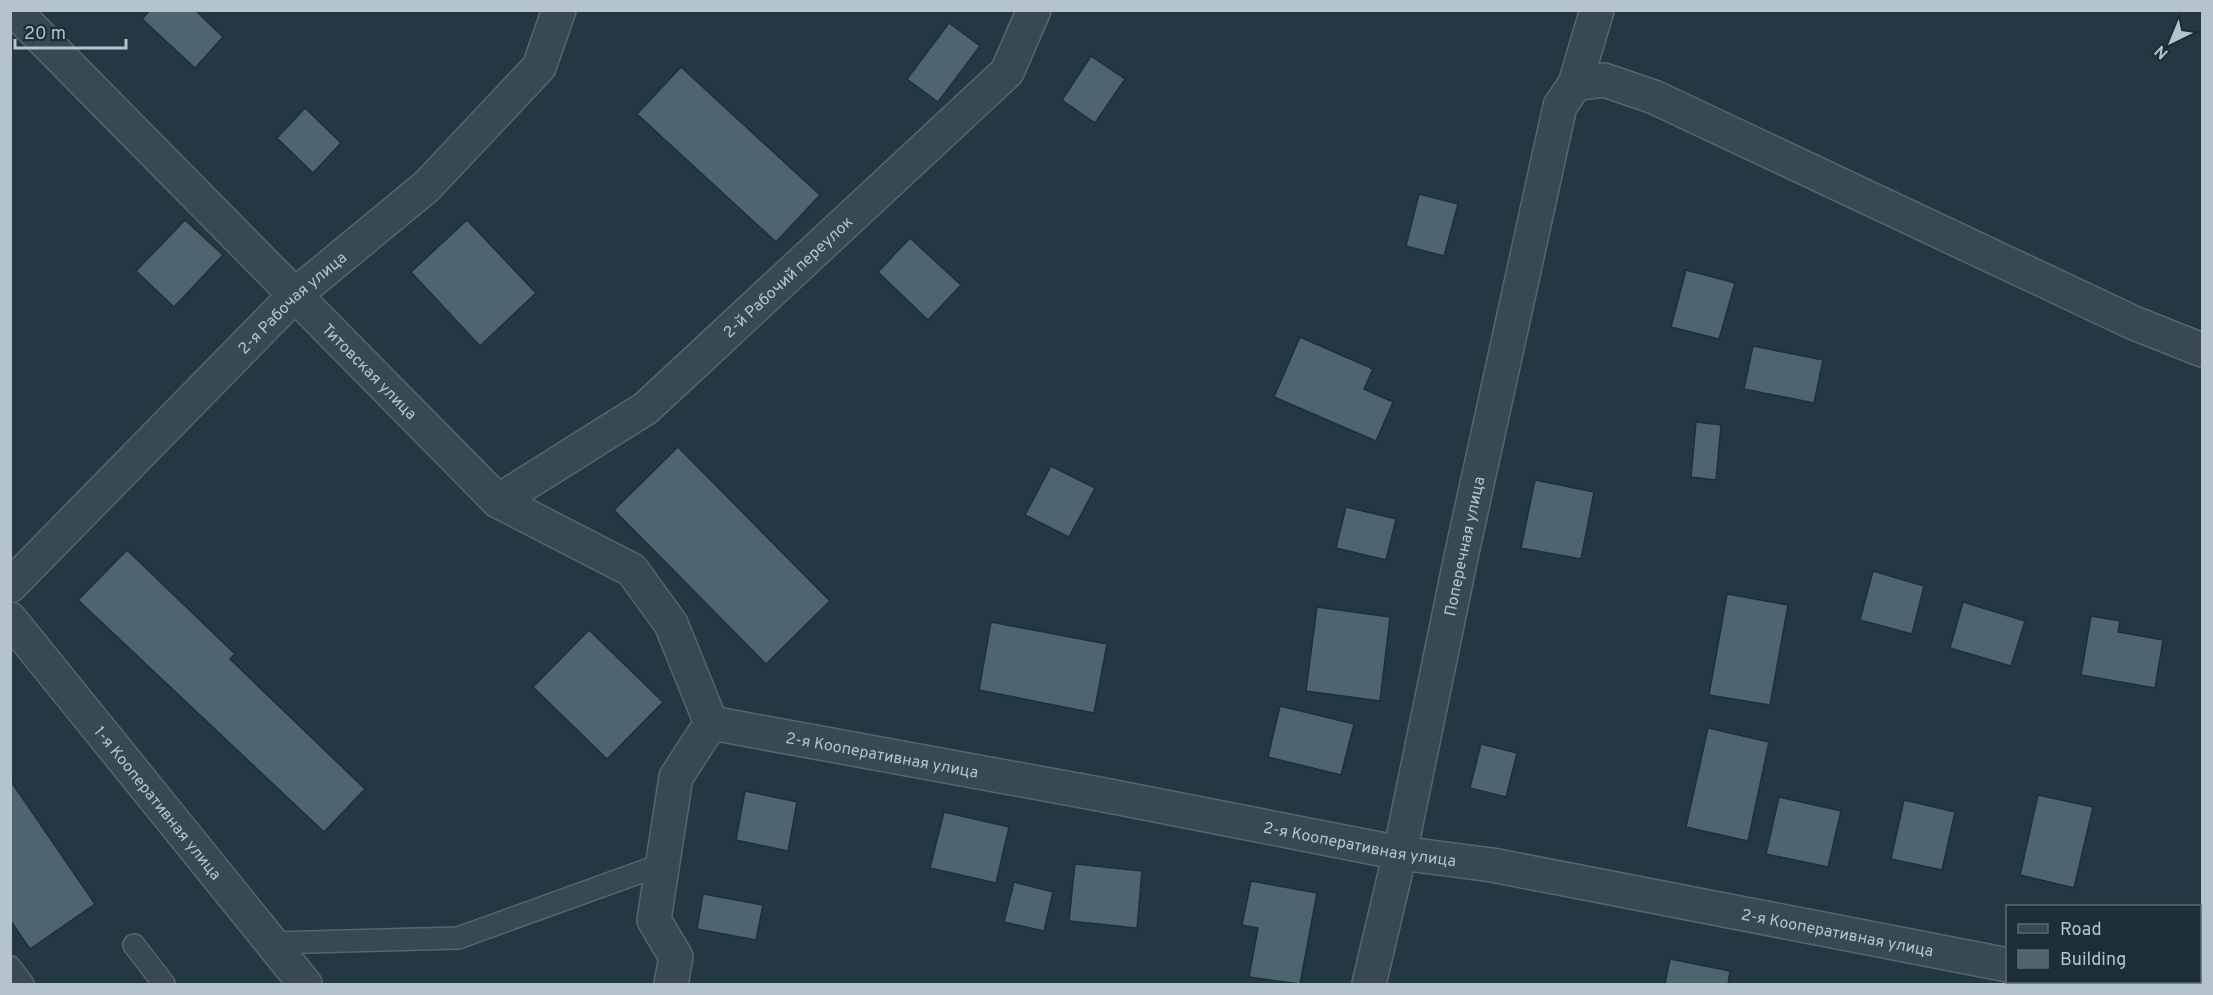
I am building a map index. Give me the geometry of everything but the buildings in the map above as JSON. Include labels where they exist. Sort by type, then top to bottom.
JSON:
[{"type":"street","name":"Титовская улица","points":[[14,10],[498,501],[632,570],[671,624],[711,723]]},
{"type":"street","name":"2-я Рабочая улица","points":[[10,586],[295,295],[427,186],[539,67],[559,10]]},
{"type":"street","name":"2-й Рабочий переулок","points":[[498,501],[646,408],[1006,72],[1034,10]]},
{"type":"street","name":"Поперечная улица","points":[[1369,984],[1400,854],[1461,557],[1567,95],[1597,10]]},
{"type":"street","points":[[1567,95],[1604,80],[1654,97],[2134,323],[2202,350]]},
{"type":"street","name":"1-я Кооперативная улица","points":[[10,619],[305,984]]},
{"type":"street","points":[[671,984],[676,957],[654,920],[675,777],[711,723]]},
{"type":"street","name":"2-я Кооперативная улица","points":[[711,723],[1100,794],[1400,854],[1492,865],[2006,964]]},
{"type":"lane","points":[[271,943],[458,938],[663,864]]},
{"type":"lane","points":[[134,945],[165,984]]},
{"type":"lane","points":[[10,967],[23,984]]}]
